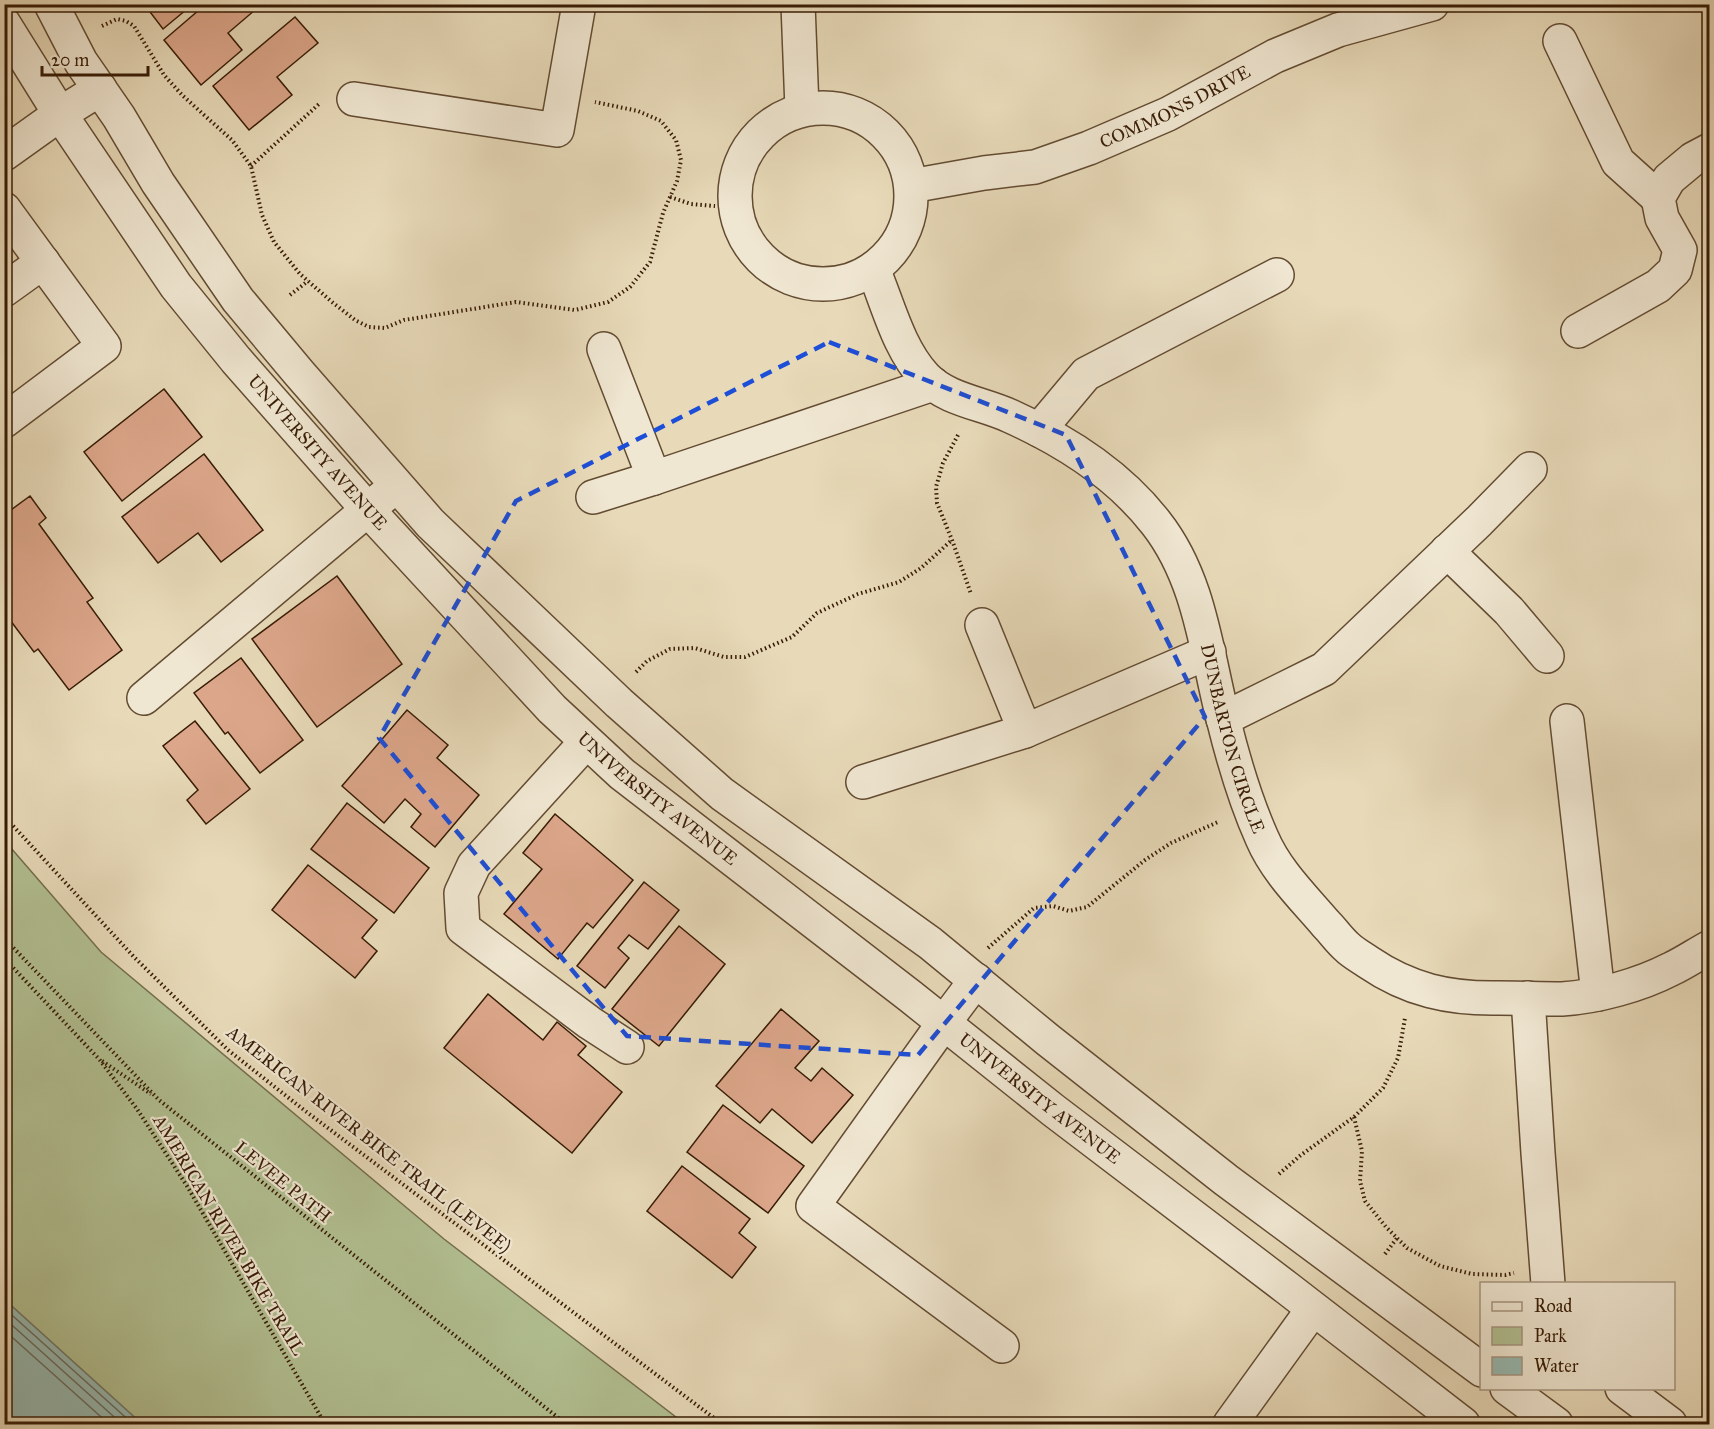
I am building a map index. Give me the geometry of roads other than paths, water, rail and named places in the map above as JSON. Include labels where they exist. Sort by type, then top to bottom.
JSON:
[{"type":"street","name":"UNIVERSITY AVENUE","points":[[51,4],[81,62],[119,117],[158,183],[238,300],[298,373],[430,523],[610,695],[713,786],[930,943],[980,965],[1048,1040],[1226,1180],[1480,1367]]},
{"type":"street","points":[[354,99],[557,130],[579,4]]},
{"type":"street","points":[[798,4],[802,109]]},
{"type":"street","name":"COMMONS DRIVE","points":[[911,186],[1035,167],[1057,160],[1168,114],[1275,56],[1338,30],[1432,4]]},
{"type":"street","name":"UNIVERSITY AVENUE","points":[[4,24],[60,114],[176,286],[236,360],[368,510],[552,709],[586,742],[622,774],[910,996],[943,1024],[1463,1425]]},
{"type":"street","points":[[1560,42],[1617,162],[1658,198],[1662,218],[1680,250],[1676,270],[1658,286],[1578,331]]},
{"type":"street","points":[[4,154],[100,89]]},
{"type":"street","points":[[839,108],[874,123],[899,150],[911,186],[910,210],[903,232],[891,253],[873,269],[845,282],[814,284],[784,275],[759,257],[742,231],[734,201],[738,171],[752,143],[774,121],[802,109],[839,108]]},
{"type":"street","points":[[1658,198],[1670,179],[1693,159],[1710,150]]},
{"type":"street","points":[[4,209],[104,346],[4,421]]},
{"type":"street","points":[[4,290],[43,261]]},
{"type":"street","name":"DUNBARTON CIRCLE","points":[[873,269],[905,346],[915,365],[933,384],[946,393],[1008,415],[1074,448],[1108,474],[1142,505],[1164,533],[1183,565],[1195,596],[1223,719],[1250,808],[1263,842],[1283,874],[1347,947],[1388,975],[1425,991],[1470,999],[1565,999],[1598,994],[1641,982],[1672,969],[1710,947]]},
{"type":"street","points":[[1039,430],[1086,374],[1277,275]]},
{"type":"street","points":[[604,349],[654,478]]},
{"type":"street","points":[[593,497],[933,384]]},
{"type":"street","points":[[1223,719],[1324,669],[1530,469]]},
{"type":"street","points":[[144,698],[396,485]]},
{"type":"street","points":[[1447,551],[1509,611],[1547,656]]},
{"type":"street","points":[[982,625],[1025,731]]},
{"type":"street","points":[[863,782],[1025,731],[1209,652]]},
{"type":"street","points":[[1567,721],[1598,994]]},
{"type":"street","points":[[586,742],[474,865],[461,893],[463,928],[590,1023],[627,1047]]},
{"type":"street","points":[[980,965],[943,1024],[813,1206],[1002,1346]]},
{"type":"street","points":[[1528,998],[1548,1275]]},
{"type":"street","points":[[1230,1425],[1313,1309]]},
{"type":"street","points":[[1508,1390],[1556,1425]]},
{"type":"street","points":[[1623,1390],[1670,1425]]},
{"type":"water","points":[[5,1300],[142,1424],[5,1424]]}]
